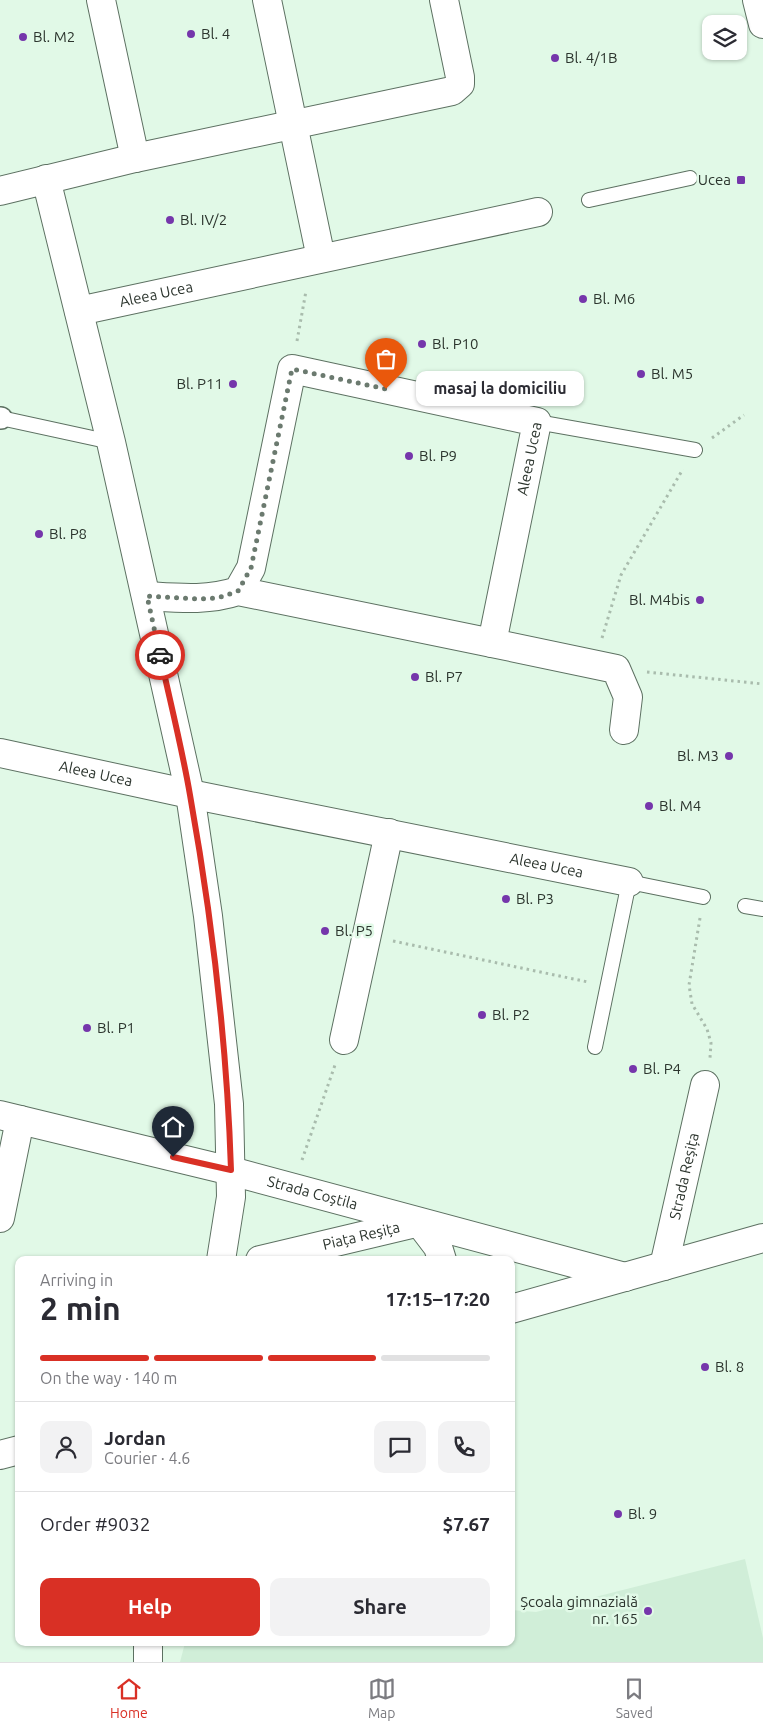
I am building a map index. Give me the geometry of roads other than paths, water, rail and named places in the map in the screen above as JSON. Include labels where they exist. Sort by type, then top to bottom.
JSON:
[{"type":"street","points":[[101,0],[135,158]]},
{"type":"street","points":[[266,0],[292,124],[316,259]]},
{"type":"street","points":[[0,190],[135,158],[452,91],[460,84],[460,77],[444,0]]},
{"type":"street","points":[[757,0],[763,24]]},
{"type":"street","points":[[46,179],[111,442],[190,794],[223,1041],[229,1104],[231,1170],[228,1220],[222,1256]]},
{"type":"street","name":"Aleea Ucea","points":[[79,311],[538,212]]},
{"type":"street","name":"Aleea Ucea","points":[[238,591],[251,568],[292,369],[537,422],[492,643]]},
{"type":"street","points":[[147,596],[201,599],[218,598],[238,591],[605,667],[628,697],[624,730]]},
{"type":"street","name":"Aleea Ucea","points":[[0,753],[190,794],[629,882]]},
{"type":"street","points":[[344,1040],[389,833]]},
{"type":"street","name":"Strada Reșița","points":[[664,1266],[705,1085]]},
{"type":"street","points":[[0,1218],[10,1118]]},
{"type":"street","name":"Strada Coștila","points":[[10,1118],[231,1170],[625,1277]]},
{"type":"street","name":"Piața Reșița","points":[[277,1256],[420,1222],[438,1248],[441,1256]]},
{"type":"street","points":[[515,1309],[763,1238]]},
{"type":"street","points":[[0,1455],[15,1451]]},
{"type":"street","points":[[148,1646],[148,1662]]},
{"type":"lane","points":[[588,200],[690,178]]},
{"type":"lane","points":[[0,418],[111,442]]},
{"type":"lane","points":[[537,422],[695,450]]},
{"type":"lane","points":[[596,1047],[629,882]]},
{"type":"lane","name":"Aleea Ucea","points":[[629,882],[703,897]]},
{"type":"lane","points":[[745,906],[763,909]]},
{"type":"place","name":"Bl. 4","points":[[191,34]]},
{"type":"place","name":"Bl. M2","points":[[23,37]]},
{"type":"place","name":"Bl. 4/1B","points":[[555,58]]},
{"type":"place","name":"Ucea","points":[[741,180]]},
{"type":"place","name":"Bl. IV/2","points":[[170,220]]},
{"type":"place","name":"Bl. M6","points":[[583,299]]},
{"type":"place","name":"Bl. P10","points":[[422,344]]},
{"type":"place","name":"Bl. M5","points":[[641,374]]},
{"type":"place","name":"Bl. P11","points":[[233,384]]},
{"type":"place","name":"masaj la domiciliu","points":[[386,389]]},
{"type":"place","name":"Bl. P9","points":[[409,456]]},
{"type":"place","name":"Bl. P8","points":[[39,534]]},
{"type":"place","name":"Bl. M4bis","points":[[700,600]]},
{"type":"place","name":"Bl. P7","points":[[415,677]]},
{"type":"place","name":"Bl. M3","points":[[729,756]]},
{"type":"place","name":"Bl. M4","points":[[649,806]]},
{"type":"place","name":"Bl. P3","points":[[506,899]]},
{"type":"place","name":"Bl. P5","points":[[325,931]]},
{"type":"place","name":"Bl. P2","points":[[482,1015]]},
{"type":"place","name":"Bl. P1","points":[[87,1028]]},
{"type":"place","name":"Bl. P4","points":[[633,1069]]},
{"type":"place","name":"Bl. 8","points":[[705,1367]]},
{"type":"place","name":"Bl. 9","points":[[618,1514]]},
{"type":"place","name":"Școala gimnazială nr. 165","points":[[648,1611]]}]
